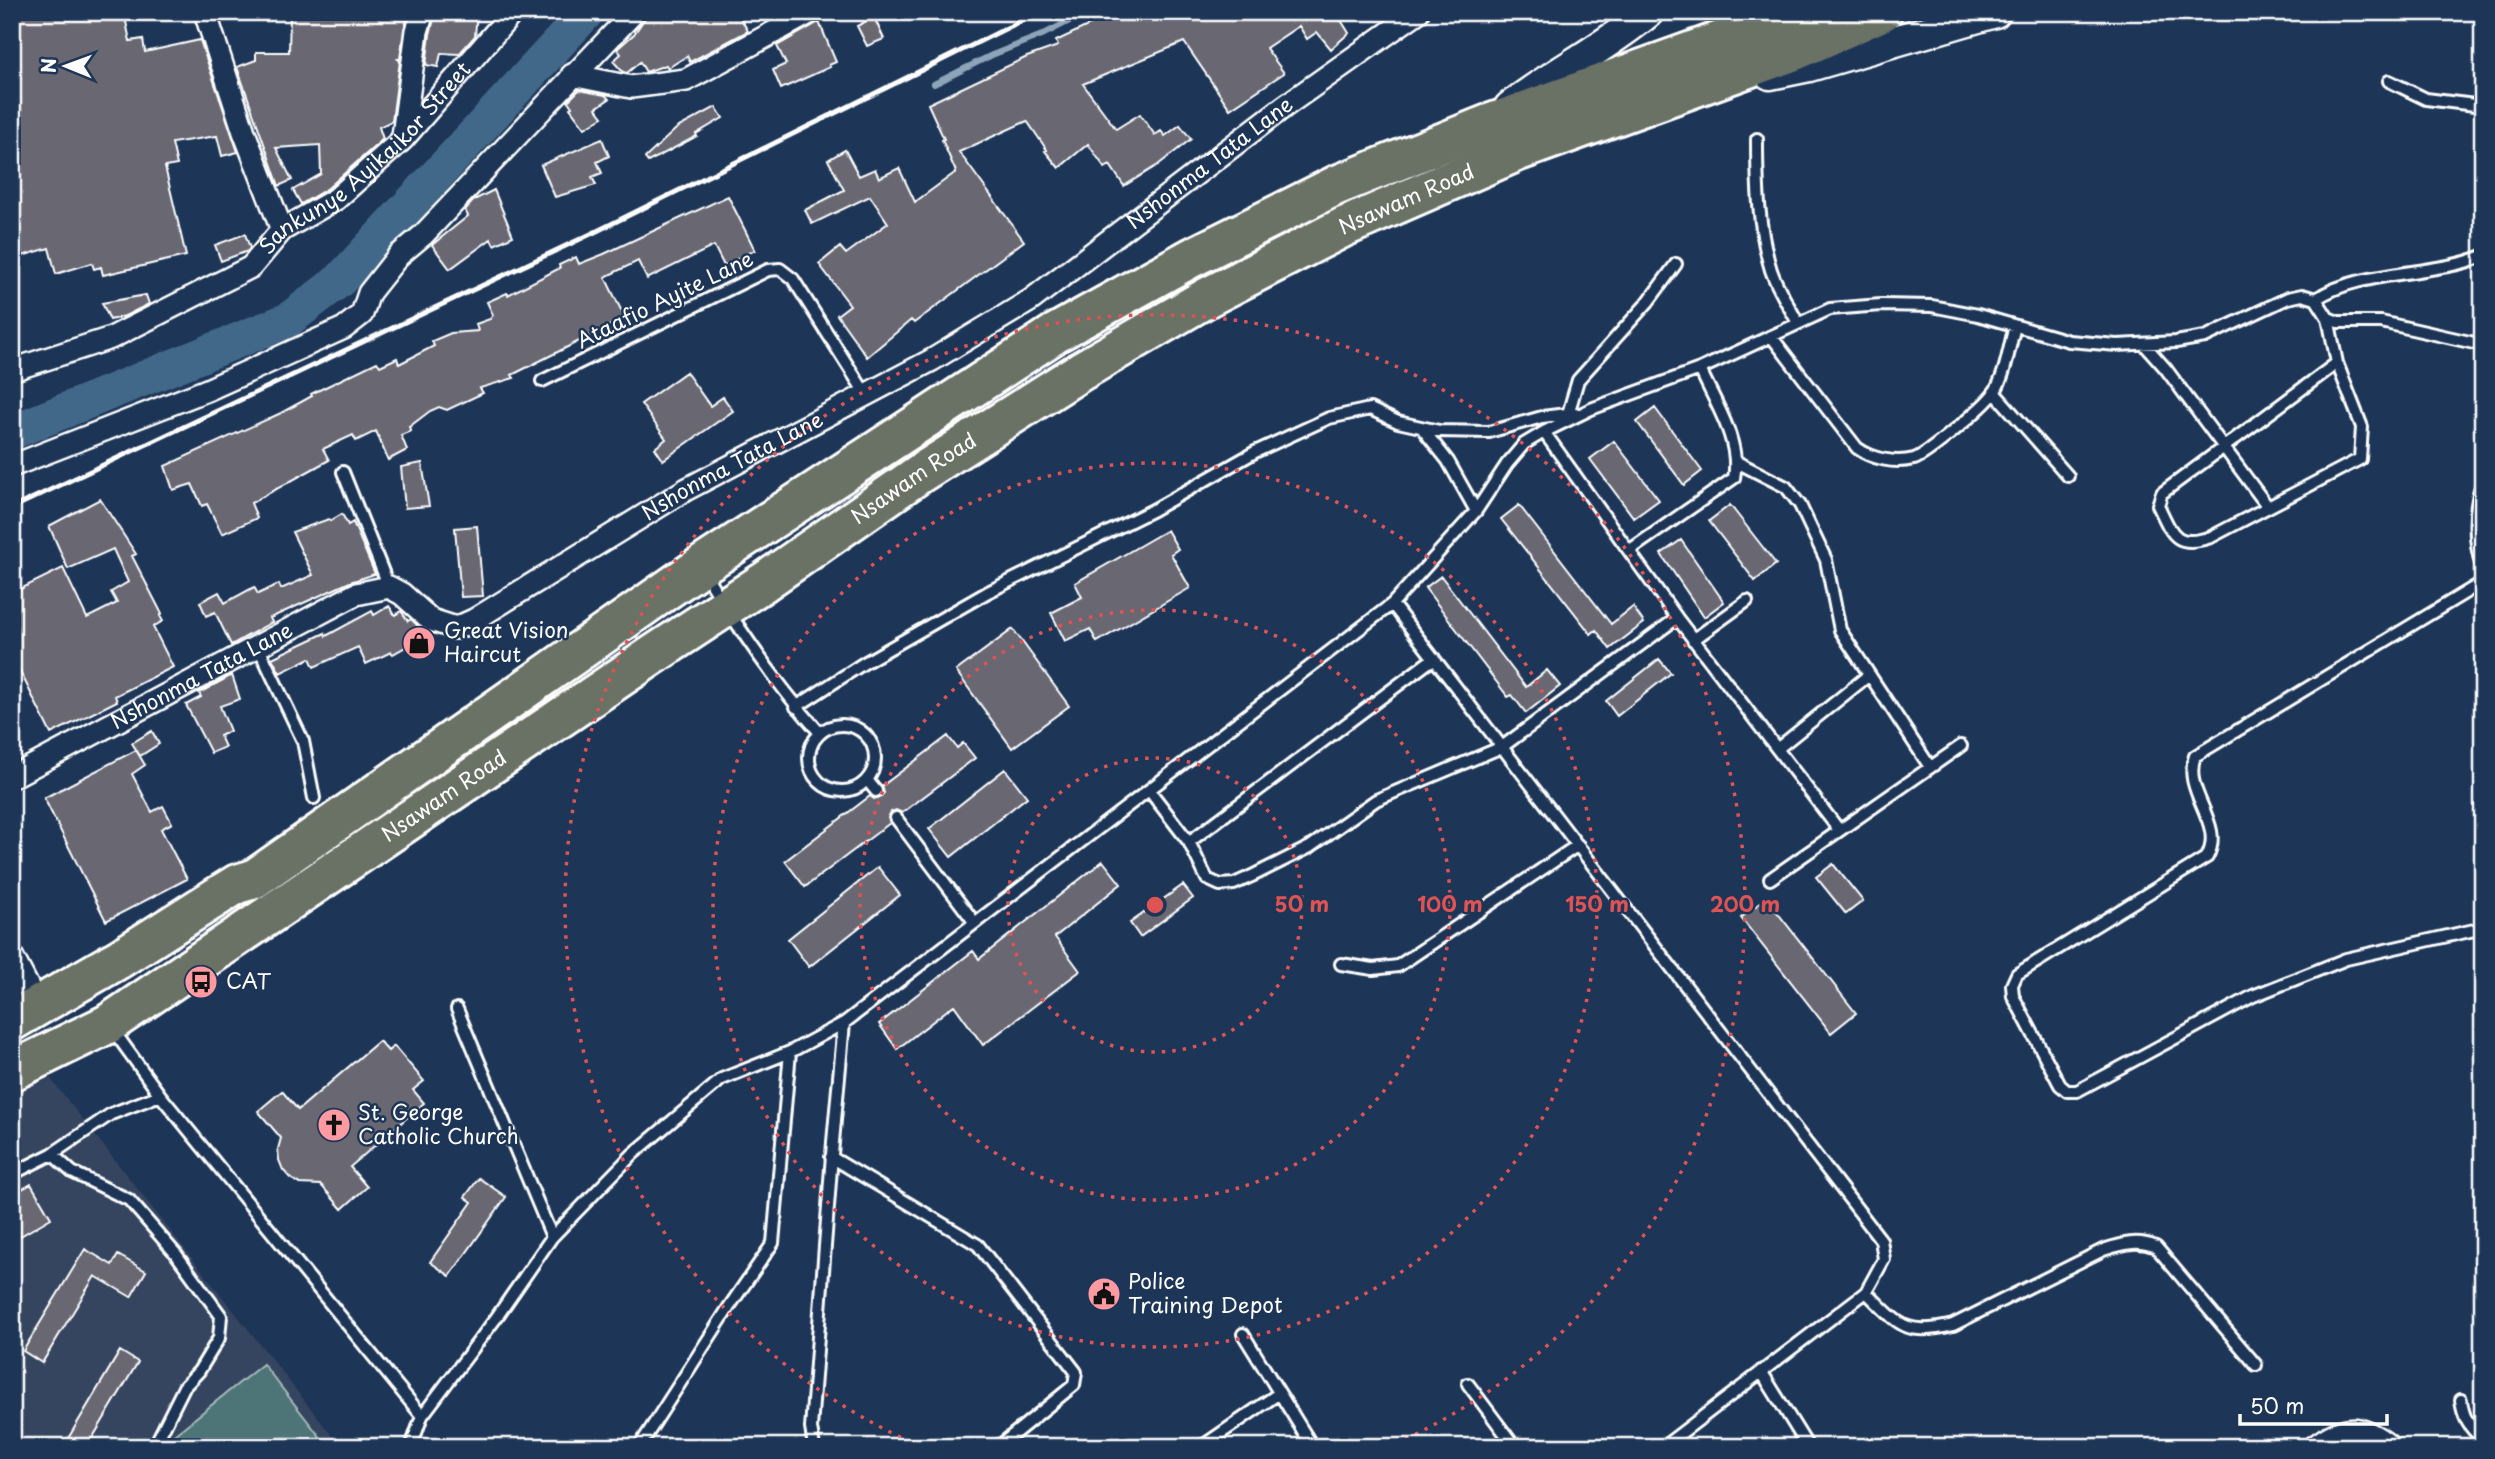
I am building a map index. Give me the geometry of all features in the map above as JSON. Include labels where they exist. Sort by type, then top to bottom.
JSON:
[{"type":"highway","name":"Nsawam Road","points":[[25,1014],[120,960],[237,884],[254,879],[701,566],[1056,333],[1191,258],[1337,185],[1489,124],[1801,12]]},
{"type":"highway","name":"Nsawam Road","points":[[12,1071],[108,1024],[726,608],[919,474],[1081,371],[1208,297],[1344,226],[1491,163],[1795,51],[1882,12]]},
{"type":"street","points":[[205,12],[244,132],[282,230]]},
{"type":"street","points":[[403,139],[417,31],[423,12]]},
{"type":"street","name":"Sankunye Ayikaikor Street","points":[[12,370],[111,338],[251,267],[282,230],[336,200],[403,139],[513,12]]},
{"type":"street","points":[[12,466],[207,390],[344,328],[362,314],[369,293],[399,255],[423,235],[634,12]]},
{"type":"street","points":[[572,75],[631,87],[686,80],[811,12]]},
{"type":"street","name":"Nshonma Tata Lane","points":[[12,776],[356,594],[389,587],[402,594],[431,620],[456,628],[474,620],[687,489],[867,396],[1031,300],[1284,106],[1418,12]]},
{"type":"street","points":[[1489,124],[1528,93],[1587,57],[1648,12]]},
{"type":"street","points":[[1690,90],[1809,66],[1995,12]]},
{"type":"street","points":[[12,956],[25,1014]]},
{"type":"street","points":[[2314,1447],[2343,1429],[2360,1429],[2390,1447]]},
{"type":"lane","points":[[2389,81],[2426,99],[2483,106]]},
{"type":"lane","points":[[1757,139],[1763,233],[1772,272],[1798,323]]},
{"type":"lane","points":[[2316,299],[2324,293],[2362,282],[2465,263],[2483,256]]},
{"type":"lane","points":[[1569,414],[1578,380],[1648,302],[1676,264]]},
{"type":"lane","name":"Ataafio Ayite Lane","points":[[542,382],[768,270],[780,269],[793,279],[867,396]]},
{"type":"lane","points":[[411,1447],[422,1416],[496,1318],[552,1237],[633,1154],[722,1079],[790,1052],[844,1023],[1392,604],[1476,511],[1507,464],[1524,444],[1544,432],[1591,409],[1700,369],[1830,309],[1881,304],[1932,306],[2070,341],[2117,345],[2176,342],[2205,337],[2288,298],[2302,295],[2316,299],[2328,318],[2337,363],[2362,427],[2360,459],[2211,537],[2195,542],[2182,541],[2172,535],[2158,505],[2162,493],[2337,363]]},
{"type":"lane","points":[[2328,318],[2338,322],[2381,322],[2483,345]]},
{"type":"lane","points":[[1771,336],[1857,448],[1880,459],[1915,459],[1973,417],[1994,393],[2015,326]]},
{"type":"lane","points":[[2144,344],[2166,369],[2268,507]]},
{"type":"lane","points":[[1630,550],[1734,478],[1737,463],[1735,447],[1700,369]]},
{"type":"lane","points":[[1994,393],[2068,476]]},
{"type":"lane","points":[[796,707],[864,663],[988,592],[1153,510],[1255,452],[1329,418],[1370,409],[1398,422],[1439,431],[1489,432],[1542,417],[1591,409]]},
{"type":"lane","points":[[1422,427],[1448,461],[1476,511]]},
{"type":"lane","points":[[1544,432],[1677,618],[1839,830]]},
{"type":"lane","points":[[1737,463],[1786,487],[1800,505],[1826,561],[1840,630],[1930,767]]},
{"type":"lane","points":[[343,472],[389,587]]},
{"type":"lane","points":[[2483,481],[2475,518],[2478,557],[2483,569]]},
{"type":"lane","points":[[701,566],[726,608],[796,707],[820,733]]},
{"type":"lane","points":[[2483,582],[2195,757],[2190,769],[2193,782],[2213,833],[2213,847],[2207,857],[2017,974],[2012,985],[2013,996],[2060,1085],[2067,1090],[2077,1091],[2265,991],[2346,959],[2483,928]]},
{"type":"lane","points":[[1693,639],[1747,601]]},
{"type":"lane","points":[[1392,604],[1881,1240],[1884,1259],[1866,1292],[1663,1447]]},
{"type":"lane","points":[[1149,790],[1189,842],[1207,879],[1220,885],[1234,884],[1310,847],[1376,800],[1502,747],[1677,618]]},
{"type":"lane","points":[[258,646],[303,741],[314,799]]},
{"type":"lane","points":[[1189,842],[1434,658]]},
{"type":"lane","points":[[1777,749],[1869,675]]},
{"type":"lane","points":[[846,725],[860,730],[870,739],[875,753],[874,767],[867,780],[852,790],[835,790],[819,782],[810,766],[810,749],[820,733],[832,726],[846,725]]},
{"type":"lane","points":[[1770,879],[1961,747]]},
{"type":"lane","points":[[867,780],[876,791]]},
{"type":"lane","points":[[896,818],[975,923]]},
{"type":"lane","points":[[1341,964],[1374,969],[1398,966],[1578,845]]},
{"type":"lane","points":[[457,1009],[552,1237]]},
{"type":"lane","points":[[814,1447],[811,1428],[844,1023]]},
{"type":"lane","points":[[108,1024],[160,1095],[422,1416]]},
{"type":"lane","points":[[639,1447],[773,1243],[790,1052]]},
{"type":"lane","points":[[12,1174],[52,1154],[111,1114],[160,1095]]},
{"type":"lane","points":[[52,1154],[72,1172],[129,1200],[176,1254],[221,1317],[219,1338],[199,1371],[184,1387],[154,1447]]},
{"type":"lane","points":[[831,1157],[978,1245],[1076,1372],[1074,1385],[998,1447]]},
{"type":"lane","points":[[1866,1292],[1898,1323],[1914,1330],[1931,1330],[1953,1325],[2103,1250],[2143,1242],[2156,1247],[2256,1365]]},
{"type":"lane","points":[[1243,1334],[1311,1444]]},
{"type":"lane","points":[[1761,1371],[1808,1447]]},
{"type":"lane","points":[[1468,1384],[1515,1447]]},
{"type":"lane","points":[[1201,1447],[1278,1394]]},
{"type":"lane","points":[[2461,1400],[2463,1415],[2473,1431],[2483,1439]]},
{"type":"shaded area","points":[[50,1078],[341,1447],[12,1447],[12,1096]]},
{"type":"green space","points":[[263,1364],[328,1447],[159,1447]]},
{"type":"building","points":[[12,12],[124,12],[130,41],[143,39],[145,52],[200,40],[238,152],[222,156],[217,136],[172,143],[177,165],[165,167],[186,256],[103,275],[101,267],[94,269],[92,263],[56,274],[49,248],[12,259]]},
{"type":"building","points":[[290,12],[409,12],[398,59],[400,61],[392,121],[379,127],[383,139],[328,188],[301,204],[293,190],[321,174],[320,145],[276,148],[292,180],[279,186],[237,67],[256,60],[256,52],[289,52]]},
{"type":"building","points":[[436,12],[477,12],[475,36],[459,54],[441,53],[438,67],[426,65]]},
{"type":"building","points":[[657,12],[737,12],[748,31],[690,62],[687,56],[668,68],[666,65],[646,72],[640,62],[627,73],[623,72],[613,61],[621,54],[617,49],[634,34],[645,18]]},
{"type":"building","points":[[1090,12],[1336,12],[1349,33],[1331,49],[1317,32],[1307,39],[1299,26],[1266,48],[1284,73],[1230,109],[1184,42],[1083,84],[1116,129],[1140,114],[1155,135],[1161,131],[1165,136],[1180,125],[1191,139],[1158,165],[1124,186],[1110,165],[1105,168],[1088,144],[1059,168],[1027,121],[959,152],[1024,241],[914,323],[911,320],[867,357],[837,315],[850,305],[819,264],[840,247],[846,254],[888,223],[870,196],[812,224],[805,210],[844,190],[828,160],[845,150],[859,176],[875,169],[879,178],[899,168],[915,202],[956,172],[928,104],[1027,57],[1058,46],[1056,41],[1092,24]]},
{"type":"building","points":[[874,17],[884,39],[867,46],[857,26]]},
{"type":"building","points":[[819,22],[836,62],[781,89],[773,70],[786,64],[777,46]]},
{"type":"building","points":[[579,90],[605,95],[609,99],[596,108],[603,117],[585,128],[568,101]]},
{"type":"building","points":[[716,107],[723,118],[696,134],[697,136],[648,162],[645,158],[677,128]]},
{"type":"building","points":[[602,139],[609,156],[597,162],[602,173],[592,177],[596,185],[555,197],[541,165]]},
{"type":"building","points":[[494,190],[513,236],[494,245],[491,239],[450,269],[432,245],[468,216],[465,210],[474,200]]},
{"type":"building","points":[[728,196],[755,250],[724,266],[714,246],[647,279],[638,261],[605,277],[625,318],[512,375],[514,378],[480,388],[483,393],[447,410],[439,407],[430,411],[409,427],[411,431],[401,435],[407,450],[388,460],[376,431],[356,441],[353,435],[323,449],[329,460],[251,503],[257,518],[222,534],[207,504],[202,506],[192,484],[173,490],[165,466],[281,413],[312,396],[311,394],[377,362],[380,366],[397,358],[399,364],[434,346],[432,341],[451,333],[478,331],[476,324],[490,319],[493,315],[487,302],[507,293],[508,295],[576,257],[579,264],[604,254]]},
{"type":"building","points":[[245,234],[250,248],[248,251],[221,261],[215,245]]},
{"type":"building","points":[[146,295],[149,304],[110,320],[102,303]]},
{"type":"building","points":[[686,372],[710,406],[723,397],[733,411],[663,460],[655,448],[666,439],[641,404]]},
{"type":"building","points":[[1655,408],[1702,471],[1684,485],[1637,422]]},
{"type":"building","points":[[1614,441],[1659,500],[1634,518],[1590,459]]},
{"type":"building","points":[[422,463],[429,506],[405,508],[401,467]]},
{"type":"building","points":[[100,499],[136,554],[132,556],[162,614],[160,616],[163,621],[153,627],[173,667],[115,696],[117,701],[51,734],[12,655],[12,593],[63,568],[87,618],[117,603],[111,592],[128,582],[113,549],[68,569],[49,526]]},
{"type":"building","points":[[1519,505],[1611,624],[1633,607],[1644,623],[1610,649],[1596,630],[1591,634],[1501,519]]},
{"type":"building","points":[[1730,505],[1776,564],[1755,581],[1709,521]]},
{"type":"building","points":[[342,514],[348,525],[353,522],[375,574],[350,582],[270,618],[272,622],[231,645],[215,612],[206,616],[200,602],[219,592],[225,603],[254,587],[258,594],[279,584],[281,589],[313,575],[292,532],[329,519],[330,521]]},
{"type":"building","points":[[477,526],[483,596],[461,597],[455,528]]},
{"type":"building","points":[[1167,530],[1178,549],[1171,554],[1190,588],[1097,642],[1090,629],[1065,641],[1051,613],[1082,597],[1075,583]]},
{"type":"building","points":[[1681,540],[1724,602],[1704,617],[1661,554]]},
{"type":"building","points":[[1441,576],[1526,687],[1547,670],[1560,686],[1526,713],[1512,695],[1508,697],[1425,588]]},
{"type":"building","points":[[389,606],[395,615],[401,611],[408,621],[411,619],[417,625],[421,638],[393,654],[391,652],[366,664],[358,647],[314,667],[310,658],[280,673],[272,658],[325,633],[326,636],[372,611],[374,615]]},
{"type":"building","points":[[1013,629],[1069,706],[1012,748],[956,671]]},
{"type":"building","points":[[1659,659],[1671,673],[1617,716],[1606,701]]},
{"type":"building","points":[[232,675],[240,699],[220,706],[230,731],[220,736],[225,747],[211,753],[186,705],[201,697],[199,693]]},
{"type":"building","points":[[152,731],[159,744],[140,756],[132,743]]},
{"type":"building","points":[[948,736],[957,748],[963,743],[975,758],[902,813],[896,810],[891,812],[888,818],[890,823],[805,887],[785,861],[870,796],[874,799],[880,797],[884,793],[882,786]]},
{"type":"building","points":[[136,750],[145,765],[132,774],[152,812],[163,806],[172,823],[161,829],[187,879],[106,921],[44,798]]},
{"type":"building","points":[[1005,769],[1027,797],[951,857],[929,829]]},
{"type":"building","points":[[1103,861],[1121,884],[1055,937],[1080,971],[983,1045],[954,1005],[897,1049],[879,1024],[973,951],[979,959]]},
{"type":"building","points":[[1833,864],[1863,901],[1846,914],[1816,877]]},
{"type":"building","points":[[878,867],[900,895],[809,967],[788,939]]},
{"type":"building","points":[[1183,885],[1193,898],[1140,937],[1130,923]]},
{"type":"building","points":[[1766,898],[1856,1013],[1831,1033],[1741,918]]},
{"type":"building","name":"St. George Catholic Church","points":[[379,1041],[388,1051],[394,1046],[424,1081],[413,1090],[424,1103],[350,1167],[367,1187],[342,1209],[321,1185],[300,1184],[283,1170],[278,1149],[281,1138],[258,1111],[282,1091],[298,1110]]},
{"type":"building","points":[[479,1178],[506,1197],[450,1276],[430,1262],[472,1202],[465,1197]]},
{"type":"building","points":[[31,1184],[51,1218],[12,1241],[12,1195]]},
{"type":"building","points":[[85,1249],[112,1265],[118,1255],[146,1271],[131,1297],[95,1276],[42,1363],[23,1351]]},
{"type":"building","points":[[120,1351],[138,1362],[87,1447],[63,1447]]},
{"type":"waterway","points":[[12,432],[288,320],[340,280],[587,12]]},
{"type":"waterway","points":[[934,84],[1087,12]]},
{"type":"railway","points":[[12,508],[593,233],[1039,12]]},
{"type":"place","name":"Great Vision Haircut","points":[[419,643]]},
{"type":"place","name":"CAT","points":[[201,982]]},
{"type":"place","name":"St. George Catholic Church","points":[[334,1125]]},
{"type":"place","name":"Police Training Depot","points":[[1104,1294]]}]
